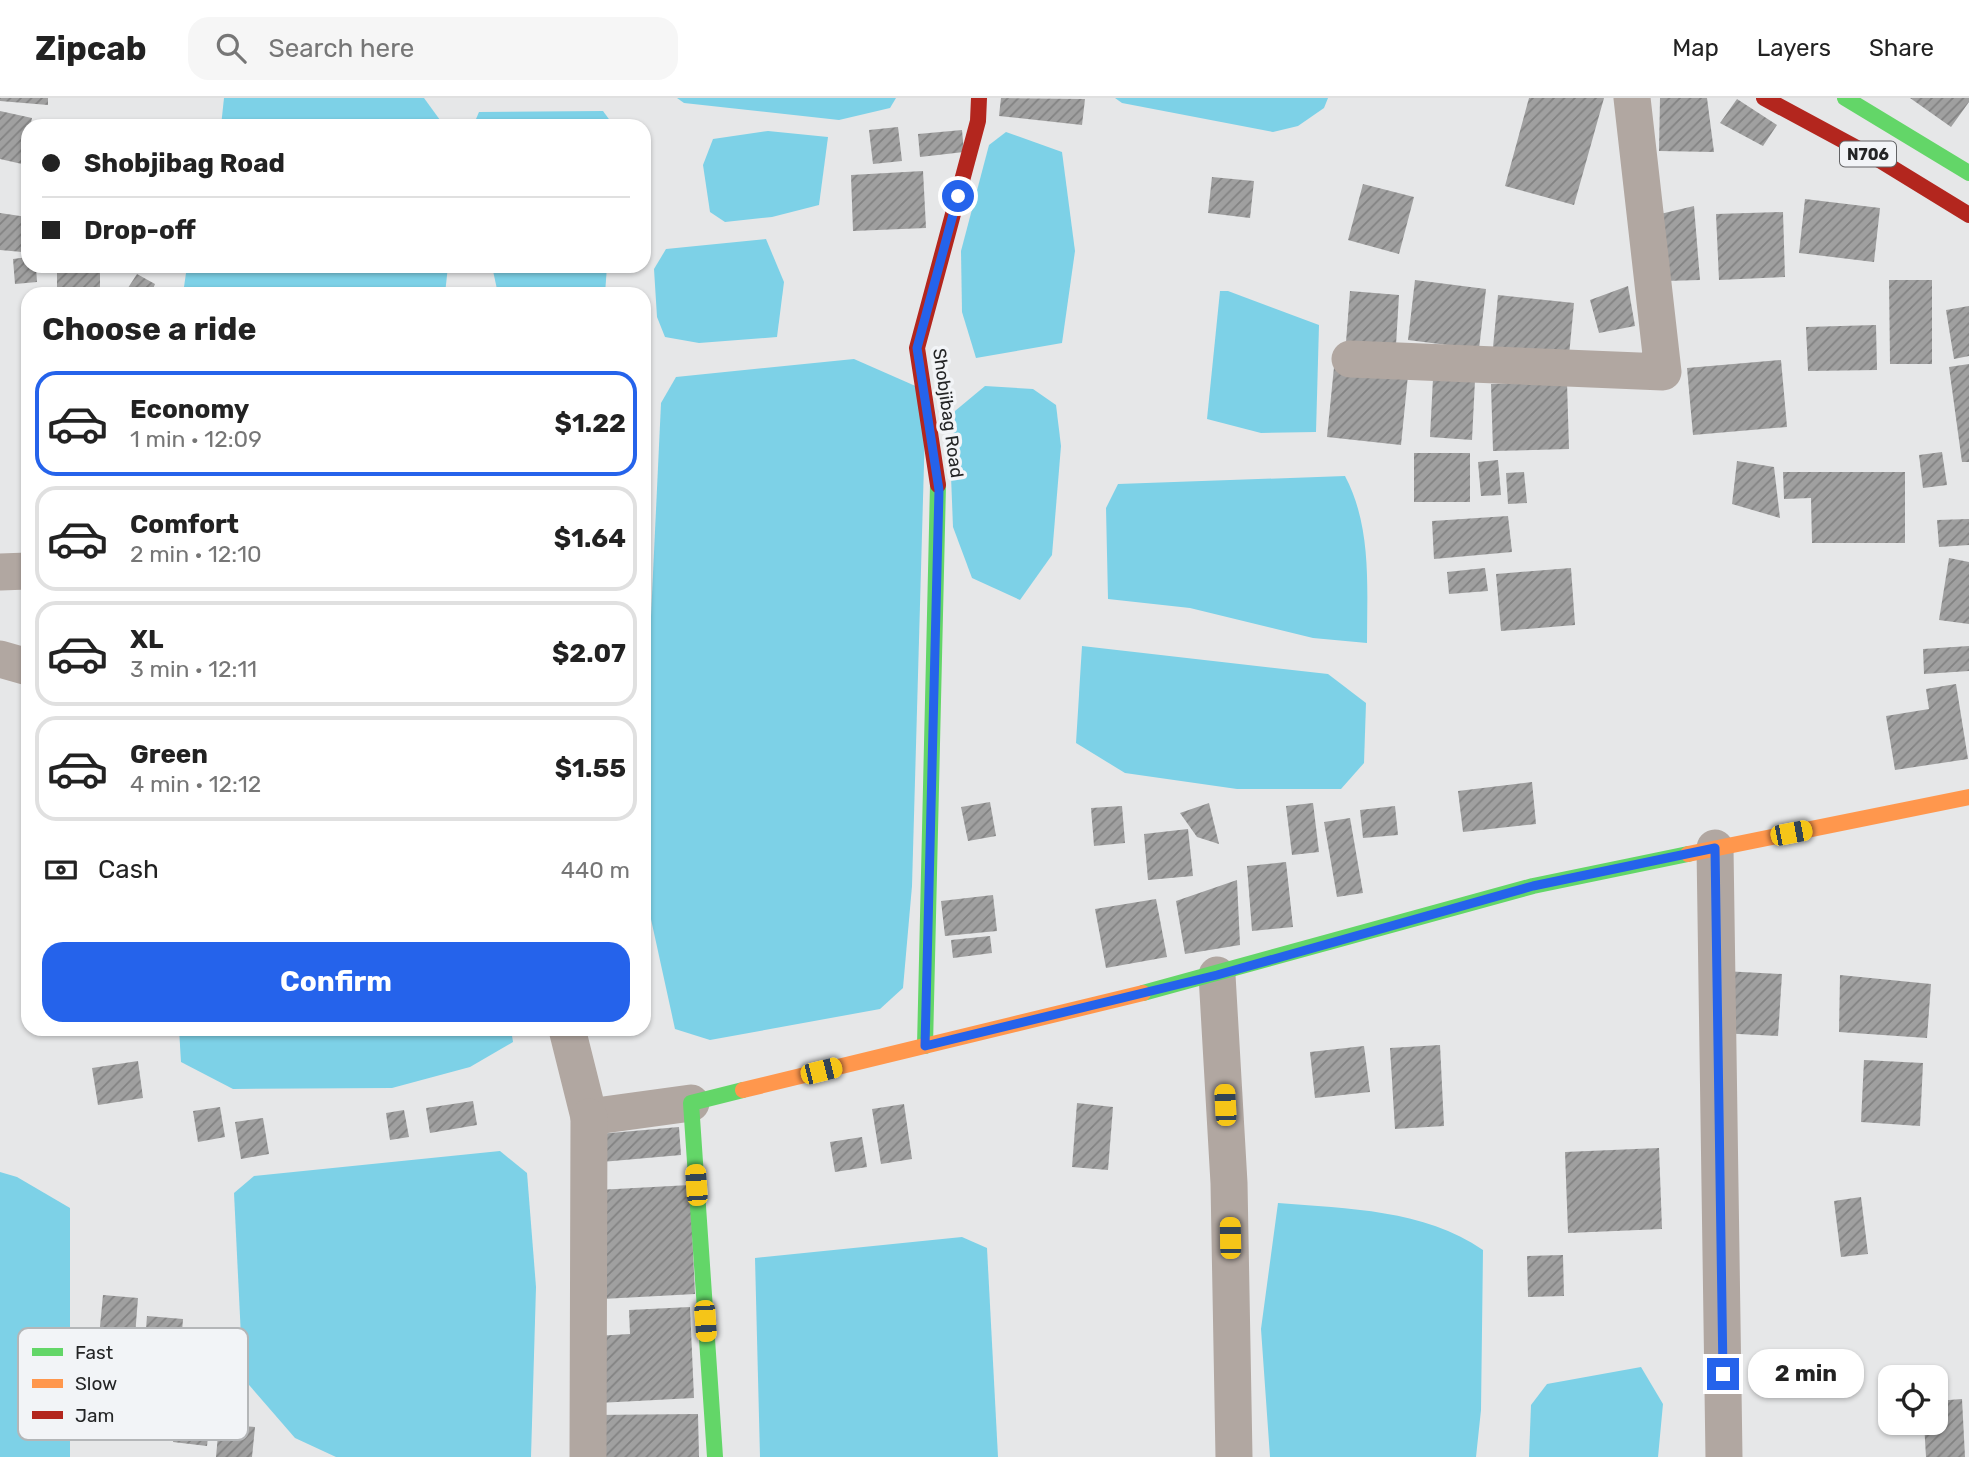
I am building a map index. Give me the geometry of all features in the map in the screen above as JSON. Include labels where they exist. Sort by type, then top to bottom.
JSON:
[{"type":"main road","name":"Shobjibag Road","points":[[925,1046],[939,490],[917,348],[978,121],[979,98]]},
{"type":"main road","name":"N706","points":[[1764,98],[1881,161],[1969,215]]},
{"type":"main road","name":"N706","points":[[1845,98],[1969,173]]},
{"type":"main road","points":[[715,1457],[691,1103],[1217,975],[1533,886],[1969,797]]},
{"type":"street","points":[[1350,359],[1663,372],[1632,98]]},
{"type":"street","points":[[0,659],[21,665]]},
{"type":"street","points":[[1715,848],[1724,1457]]},
{"type":"street","points":[[1217,975],[1229,1183],[1234,1457]]},
{"type":"street","points":[[569,1036],[589,1117],[588,1457]]},
{"type":"street","points":[[589,1117],[691,1103]]},
{"type":"water","points":[[224,98],[424,98],[439,119],[222,119]]},
{"type":"water","points":[[677,98],[896,98],[890,108],[839,120],[684,103]]},
{"type":"water","points":[[1115,98],[1328,98],[1324,108],[1298,126],[1273,132],[1122,103]]},
{"type":"water","points":[[603,111],[609,119],[476,119],[479,112]]},
{"type":"water","points":[[768,131],[828,137],[819,205],[772,217],[725,222],[710,212],[703,165],[713,139]]},
{"type":"water","points":[[1006,132],[1062,152],[1075,251],[1062,343],[976,358],[962,312],[961,251],[989,145]]},
{"type":"water","points":[[766,239],[784,282],[777,337],[699,343],[665,337],[657,317],[654,269],[666,249]]},
{"type":"water","points":[[186,273],[447,273],[446,287],[184,287]]},
{"type":"water","points":[[494,273],[606,273],[606,287],[496,287]]},
{"type":"water","points":[[1220,291],[1228,291],[1319,325],[1316,432],[1261,433],[1207,419]]},
{"type":"water","points":[[854,359],[920,388],[925,429],[912,886],[903,988],[880,1009],[710,1040],[675,1029],[651,919],[651,616],[661,403],[676,377]]},
{"type":"water","points":[[985,386],[1033,389],[1056,405],[1061,446],[1052,555],[1020,600],[972,578],[953,527],[951,476],[955,411]]},
{"type":"water","points":[[1345,476],[1354,496],[1364,536],[1367,643],[1313,638],[1190,608],[1108,599],[1106,508],[1118,484]]},
{"type":"water","points":[[1082,646],[1328,674],[1366,703],[1364,763],[1341,789],[1237,789],[1125,773],[1076,743]]},
{"type":"water","points":[[179,1036],[512,1036],[513,1042],[470,1067],[392,1088],[233,1089],[181,1062]]},
{"type":"water","points":[[500,1151],[527,1173],[536,1287],[531,1457],[336,1457],[295,1438],[248,1384],[248,1328],[241,1328],[234,1193],[254,1176]]},
{"type":"water","points":[[0,1172],[17,1177],[70,1208],[70,1328],[18,1328],[18,1440],[70,1440],[70,1457],[0,1457]]},
{"type":"water","points":[[1278,1203],[1385,1213],[1436,1226],[1483,1250],[1481,1410],[1476,1457],[1270,1457],[1261,1329]]},
{"type":"water","points":[[962,1237],[987,1248],[998,1457],[760,1457],[755,1258]]},
{"type":"water","points":[[1641,1367],[1663,1404],[1658,1457],[1529,1457],[1531,1405],[1547,1384]]},
{"type":"building","points":[[0,98],[48,98],[48,105],[0,101]]},
{"type":"building","points":[[1001,98],[1085,99],[1082,125],[999,116]]},
{"type":"building","points":[[1529,98],[1604,98],[1574,205],[1505,186]]},
{"type":"building","points":[[1660,98],[1707,98],[1714,152],[1659,151]]},
{"type":"building","points":[[1910,98],[1969,98],[1969,102],[1951,127]]},
{"type":"building","points":[[1737,99],[1777,125],[1763,146],[1720,123]]},
{"type":"building","points":[[0,111],[32,118],[21,119],[21,164],[0,159]]},
{"type":"building","points":[[898,127],[902,161],[873,164],[869,130]]},
{"type":"building","points":[[962,130],[964,152],[920,157],[918,134]]},
{"type":"building","points":[[923,171],[926,228],[853,231],[851,175]]},
{"type":"building","points":[[1212,177],[1254,181],[1250,218],[1208,213]]},
{"type":"building","points":[[1363,184],[1414,197],[1399,254],[1348,240]]},
{"type":"building","points":[[1805,199],[1880,208],[1874,262],[1799,253]]},
{"type":"building","points":[[1694,206],[1700,280],[1665,281],[1656,215]]},
{"type":"building","points":[[1783,212],[1785,277],[1719,280],[1716,214]]},
{"type":"building","points":[[0,213],[21,216],[21,252],[0,250]]},
{"type":"building","points":[[21,258],[21,273],[36,273],[37,282],[15,284],[13,259]]},
{"type":"building","points":[[57,273],[100,273],[100,287],[57,287]]},
{"type":"building","points":[[137,274],[155,284],[154,287],[129,287]]},
{"type":"building","points":[[1415,280],[1486,289],[1479,349],[1408,340]]},
{"type":"building","points":[[1889,280],[1932,280],[1932,364],[1890,364]]},
{"type":"building","points":[[1628,286],[1635,326],[1599,333],[1590,300]]},
{"type":"building","points":[[1350,291],[1399,295],[1396,345],[1346,342]]},
{"type":"building","points":[[1498,295],[1574,303],[1568,366],[1492,358]]},
{"type":"building","points":[[1969,306],[1969,356],[1954,359],[1946,310]]},
{"type":"building","points":[[1876,325],[1877,370],[1808,371],[1806,327]]},
{"type":"building","points":[[1781,360],[1787,427],[1693,435],[1687,368]]},
{"type":"building","points":[[1969,364],[1969,462],[1962,462],[1949,367]]},
{"type":"building","points":[[1334,367],[1408,375],[1401,445],[1327,437]]},
{"type":"building","points":[[1433,378],[1475,380],[1472,440],[1430,437]]},
{"type":"building","points":[[1567,382],[1569,449],[1493,451],[1491,384]]},
{"type":"building","points":[[1942,452],[1947,485],[1923,488],[1919,455]]},
{"type":"building","points":[[1414,453],[1470,453],[1470,502],[1414,502]]},
{"type":"building","points":[[1498,460],[1501,495],[1481,496],[1478,462]]},
{"type":"building","points":[[1737,461],[1774,467],[1780,518],[1732,504]]},
{"type":"building","points":[[1524,472],[1527,503],[1508,504],[1506,473]]},
{"type":"building","points":[[1783,472],[1905,472],[1905,543],[1812,543],[1811,498],[1784,499]]},
{"type":"building","points":[[1508,516],[1512,552],[1434,559],[1432,521]]},
{"type":"building","points":[[1969,519],[1969,545],[1939,547],[1937,520]]},
{"type":"building","points":[[1949,558],[1969,562],[1969,624],[1939,620]]},
{"type":"building","points":[[1485,568],[1488,591],[1449,594],[1447,572]]},
{"type":"building","points":[[1571,568],[1575,625],[1501,631],[1496,574]]},
{"type":"building","points":[[1969,646],[1969,671],[1924,674],[1923,649]]},
{"type":"building","points":[[1956,684],[1968,759],[1895,770],[1886,716],[1929,709],[1926,689]]},
{"type":"building","points":[[1532,782],[1536,824],[1463,832],[1458,791]]},
{"type":"building","points":[[990,802],[996,836],[968,841],[961,807]]},
{"type":"building","points":[[1209,803],[1219,844],[1197,837],[1180,813]]},
{"type":"building","points":[[1313,803],[1319,852],[1292,855],[1286,806]]},
{"type":"building","points":[[1122,806],[1125,843],[1094,846],[1091,808]]},
{"type":"building","points":[[1395,806],[1398,835],[1363,838],[1360,810]]},
{"type":"building","points":[[1350,818],[1363,893],[1337,897],[1324,822]]},
{"type":"building","points":[[1188,829],[1193,876],[1148,880],[1144,834]]},
{"type":"building","points":[[1286,862],[1293,927],[1252,931],[1247,866]]},
{"type":"building","points":[[1237,880],[1240,945],[1185,954],[1176,901]]},
{"type":"building","points":[[993,895],[997,931],[945,936],[941,901]]},
{"type":"building","points":[[1156,899],[1167,957],[1106,968],[1095,909]]},
{"type":"building","points":[[990,936],[992,953],[953,958],[951,940]]},
{"type":"building","points":[[1723,971],[1782,974],[1778,1036],[1719,1033]]},
{"type":"building","points":[[1840,975],[1931,984],[1927,1038],[1839,1032]]},
{"type":"building","points":[[1440,1045],[1444,1126],[1395,1129],[1390,1048]]},
{"type":"building","points":[[1364,1046],[1370,1092],[1315,1098],[1310,1052]]},
{"type":"building","points":[[1864,1060],[1923,1063],[1920,1126],[1861,1122]]},
{"type":"building","points":[[138,1061],[143,1098],[98,1105],[92,1068]]},
{"type":"building","points":[[473,1101],[477,1125],[430,1133],[426,1108]]},
{"type":"building","points":[[1077,1103],[1113,1107],[1108,1170],[1072,1167]]},
{"type":"building","points":[[904,1104],[912,1159],[881,1164],[872,1109]]},
{"type":"building","points":[[220,1107],[225,1137],[198,1142],[193,1111]]},
{"type":"building","points":[[404,1110],[409,1137],[390,1140],[386,1113]]},
{"type":"building","points":[[263,1118],[269,1154],[241,1159],[235,1122]]},
{"type":"building","points":[[679,1127],[681,1155],[590,1163],[587,1135]]},
{"type":"building","points":[[862,1137],[867,1167],[835,1172],[830,1142]]},
{"type":"building","points":[[1659,1148],[1662,1229],[1568,1233],[1565,1152]]},
{"type":"building","points":[[690,1185],[695,1294],[584,1300],[579,1191]]},
{"type":"building","points":[[1861,1197],[1868,1254],[1841,1257],[1834,1201]]},
{"type":"building","points":[[1563,1255],[1564,1296],[1528,1297],[1527,1256]]},
{"type":"building","points":[[103,1295],[138,1298],[136,1328],[100,1328]]},
{"type":"building","points":[[690,1307],[694,1398],[598,1403],[595,1336],[630,1334],[629,1310]]},
{"type":"building","points":[[147,1316],[183,1319],[182,1328],[146,1328]]},
{"type":"building","points":[[1962,1399],[1965,1457],[1926,1457],[1925,1435],[1948,1435],[1948,1400]]},
{"type":"building","points":[[698,1414],[699,1457],[592,1457],[592,1415]]},
{"type":"building","points":[[248,1426],[255,1427],[252,1457],[216,1457],[218,1440],[248,1440]]},
{"type":"building","points":[[173,1440],[208,1440],[207,1446]]},
{"type":"traffic: fast","points":[[1845,98],[1969,173]]},
{"type":"traffic: fast","points":[[925,1046],[938,485]]},
{"type":"traffic: fast","points":[[1143,993],[1533,886],[1688,854]]},
{"type":"traffic: fast","points":[[715,1457],[691,1103],[743,1090]]},
{"type":"traffic: slow","points":[[1688,854],[1969,797]]},
{"type":"traffic: slow","points":[[743,1090],[1143,993]]},
{"type":"traffic: jam","points":[[938,485],[917,348],[978,121],[979,98]]},
{"type":"traffic: jam","points":[[1764,98],[1881,161],[1969,215]]},
{"type":"route","points":[[958,196],[917,348],[939,490],[925,1046],[1217,975],[1533,886],[1715,848],[1723,1374]]}]
